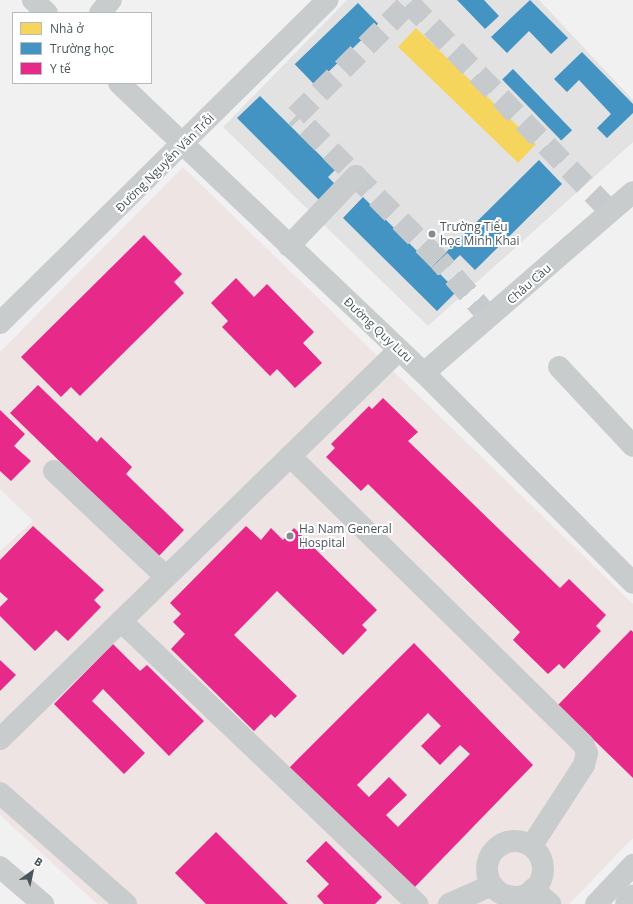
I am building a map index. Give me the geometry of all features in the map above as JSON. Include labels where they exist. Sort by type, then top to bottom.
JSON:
[{"type":"street","points":[[33,0],[46,12]]},
{"type":"street","points":[[101,12],[111,0]]},
{"type":"street","name":"Đường Nguyễn Văn Trỗi","points":[[0,323],[183,146],[327,0]]},
{"type":"street","name":"Đường Quy Lưu","points":[[120,84],[183,146],[424,373],[633,583]]},
{"type":"street","points":[[289,246],[356,176]]},
{"type":"street","name":"Châu Cầu","points":[[424,373],[633,192]]},
{"type":"street","points":[[0,739],[399,350]]},
{"type":"street","points":[[559,367],[633,446]]},
{"type":"street","points":[[290,456],[583,744],[587,753],[584,765],[532,845]]},
{"type":"street","points":[[54,471],[166,577]]},
{"type":"street","points":[[121,621],[417,904]]},
{"type":"street","points":[[0,793],[126,904]]},
{"type":"street","points":[[513,842],[532,845],[539,853],[542,872],[533,889],[521,896],[506,897],[490,886],[487,867],[496,850],[513,842]]},
{"type":"street","points":[[607,900],[633,864]]},
{"type":"street","points":[[0,867],[43,904]]},
{"type":"street","points":[[449,904],[490,886]]},
{"type":"street","points":[[533,889],[550,904]]},
{"type":"street","points":[[626,904],[633,896]]},
{"type":"shaded area","name":"Trường Tiểu học Minh Khai","points":[[347,0],[539,0],[633,100],[633,142],[428,326],[223,127]]},
{"type":"shaded area","name":"Ha Nam General Hospital","points":[[183,167],[633,604],[633,838],[569,904],[97,904],[0,815],[0,551],[33,521],[0,489],[0,352]]},
{"type":"building: Nhà ở","points":[[416,28],[536,144],[518,163],[398,47]]},
{"type":"building: Trường học","points":[[457,0],[484,0],[499,16],[485,29]]},
{"type":"building: Trường học","points":[[530,0],[568,38],[551,54],[529,31],[507,53],[491,37]]},
{"type":"building: Trường học","points":[[358,3],[378,24],[315,85],[295,64]]},
{"type":"building: Trường học","points":[[582,52],[633,104],[633,113],[607,138],[597,128],[611,114],[579,80],[567,92],[554,79]]},
{"type":"building: Trường học","points":[[513,69],[572,130],[561,141],[502,79]]},
{"type":"building: Trường học","points":[[260,96],[335,170],[328,177],[335,184],[319,200],[237,118]]},
{"type":"building: Trường học","points":[[539,160],[562,184],[475,270],[460,255],[440,274],[457,291],[437,311],[343,218],[363,197],[432,266]]},
{"type":"building: Y tế","points":[[144,235],[182,274],[174,282],[184,293],[80,396],[71,387],[61,397],[21,357]]},
{"type":"building: Y tế","points":[[236,278],[254,297],[267,284],[314,332],[303,343],[322,363],[295,388],[277,369],[270,376],[222,327],[228,321],[211,303]]},
{"type":"building: Y tế","points":[[38,385],[97,442],[101,437],[132,467],[126,474],[184,530],[158,557],[10,413]]},
{"type":"building: Y tế","points":[[383,398],[418,432],[408,441],[560,588],[569,579],[606,615],[596,626],[601,631],[564,669],[559,664],[548,674],[513,640],[520,632],[368,484],[361,491],[326,457],[335,448],[331,444],[369,406],[372,409]]},
{"type":"building: Y tế","points":[[0,410],[25,434],[14,446],[31,461],[11,481],[0,471]]},
{"type":"building: Y tế","points":[[33,526],[104,590],[94,600],[101,607],[68,641],[56,630],[35,651],[0,616],[0,607],[8,599],[0,592],[0,560]]},
{"type":"building: Y tế","points":[[246,526],[261,540],[271,528],[283,540],[294,528],[377,610],[362,625],[367,630],[343,655],[277,591],[234,635],[297,696],[275,718],[271,714],[254,731],[171,649],[185,634],[173,622],[181,614],[170,603]]},
{"type":"building: Y tế","points":[[631,630],[633,632],[633,778],[558,705]]},
{"type":"building: Y tế","points":[[414,643],[533,765],[411,891],[288,769]],"holes":[[[428,713],[441,726],[421,746],[440,765],[460,745],[470,754],[398,827],[386,815],[407,795],[389,777],[369,797],[357,785]]]},
{"type":"building: Y tế","points":[[113,644],[140,671],[147,665],[204,721],[169,756],[103,689],[92,701],[145,753],[124,774],[54,704]]},
{"type":"building: Y tế","points":[[0,660],[16,675],[0,691]]},
{"type":"building: Y tế","points":[[216,832],[288,904],[206,904],[175,873]]},
{"type":"building: Y tế","points":[[326,841],[382,897],[375,904],[324,904],[317,896],[329,884],[306,861]]},
{"type":"tunnel","points":[[490,318],[439,260],[296,116],[409,3],[611,212]]},
{"type":"place","name":"Trường Tiểu học Minh Khai","points":[[432,234]]},
{"type":"place","name":"Ha Nam General Hospital","points":[[290,536]]}]
